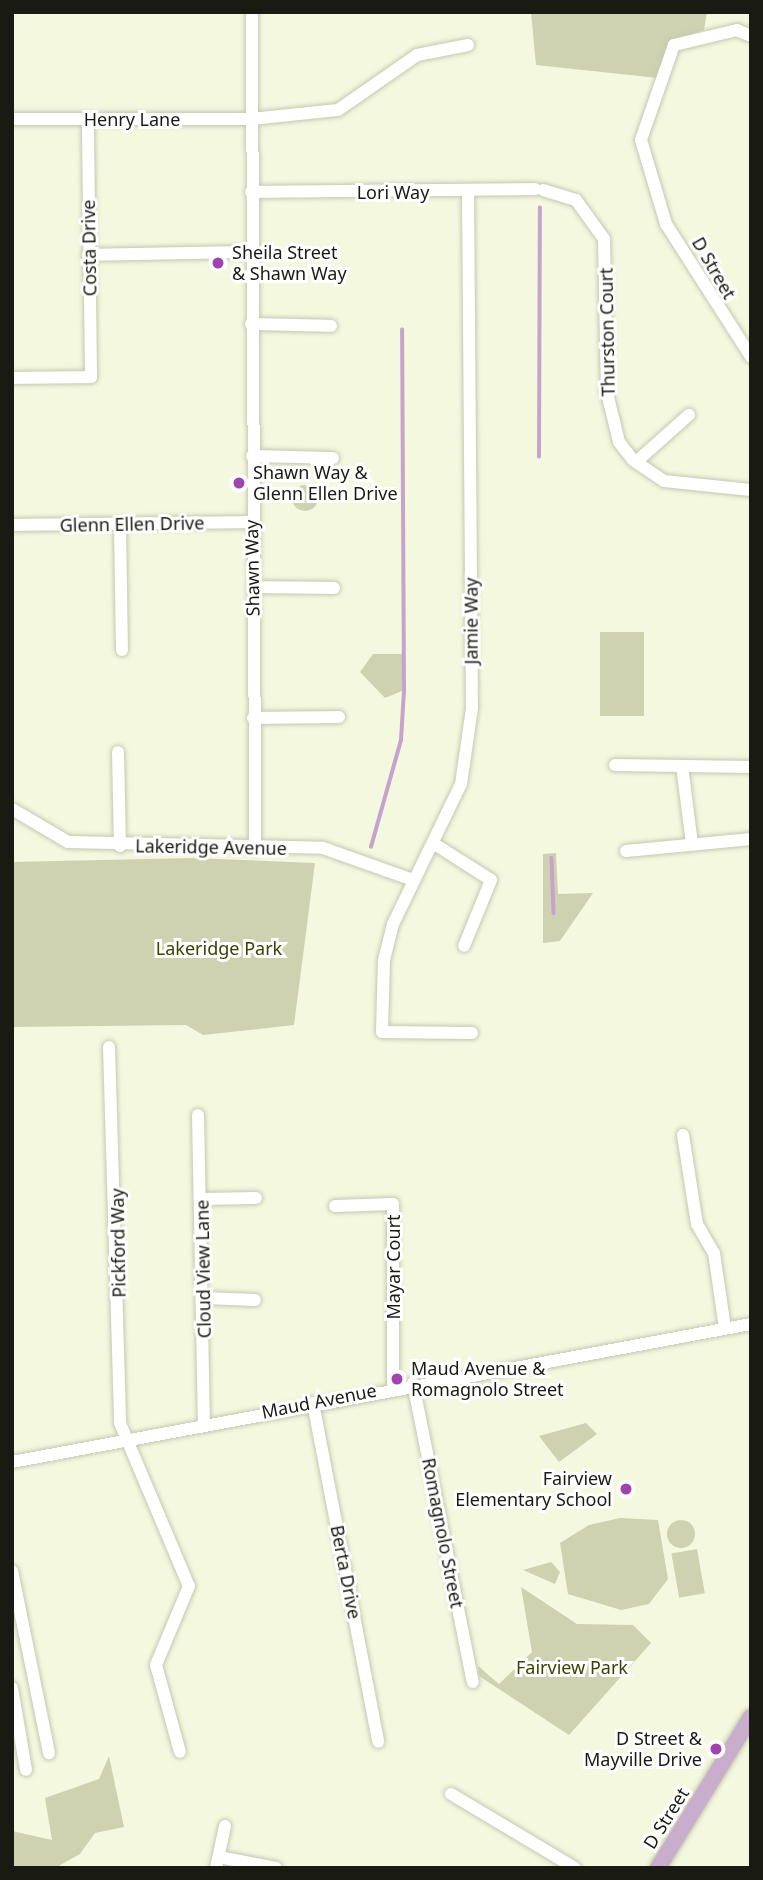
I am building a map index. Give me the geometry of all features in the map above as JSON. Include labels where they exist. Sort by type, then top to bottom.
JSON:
[{"type":"main road","name":"D Street","points":[[658,1868],[751,1717]]},
{"type":"street","name":"Shawn Way","points":[[252,12],[250,252],[255,849]]},
{"type":"street","name":"D Street","points":[[751,36],[737,30],[674,45],[641,141],[653,192],[717,313],[751,357]]},
{"type":"street","name":"Henry Lane","points":[[12,119],[251,119],[338,110],[417,55],[468,45]]},
{"type":"street","name":"Costa Drive","points":[[12,378],[91,377],[88,119]]},
{"type":"street","name":"Lori Way","points":[[251,192],[539,189]]},
{"type":"street","name":"Thurston Court","points":[[539,189],[576,200],[604,239],[610,417],[636,463]]},
{"type":"street","name":"Jamie Way","points":[[468,191],[472,708],[461,784],[436,845],[412,880],[384,960],[382,1032],[472,1033]]},
{"type":"street","points":[[88,255],[250,252]]},
{"type":"street","points":[[251,324],[331,326]]},
{"type":"street","points":[[689,415],[636,463],[682,487],[751,490]]},
{"type":"street","points":[[252,456],[333,458]]},
{"type":"street","name":"Glenn Ellen Drive","points":[[12,525],[251,522]]},
{"type":"street","points":[[120,524],[122,650]]},
{"type":"street","points":[[253,587],[334,588]]},
{"type":"street","points":[[253,718],[339,716]]},
{"type":"street","points":[[118,752],[120,846]]},
{"type":"street","points":[[615,765],[751,767]]},
{"type":"street","points":[[681,766],[692,844]]},
{"type":"street","name":"Lakeridge Avenue","points":[[12,809],[68,842],[120,846],[323,848],[412,880]]},
{"type":"street","points":[[626,851],[751,839]]},
{"type":"street","points":[[436,845],[491,880],[464,946]]},
{"type":"street","name":"Pickford Way","points":[[109,1047],[123,1440]]},
{"type":"street","name":"Cloud View Lane","points":[[198,1115],[204,1297],[204,1423]]},
{"type":"street","points":[[683,1135],[697,1224],[714,1253],[724,1328]]},
{"type":"street","points":[[202,1199],[256,1198]]},
{"type":"street","name":"Mayar Court","points":[[335,1206],[393,1203],[393,1387]]},
{"type":"street","points":[[204,1297],[255,1300]]},
{"type":"street","name":"Maud Avenue","points":[[12,1462],[393,1387],[751,1324]]},
{"type":"street","name":"Romagnolo Street","points":[[413,1384],[473,1682]]},
{"type":"street","name":"Berta Drive","points":[[313,1403],[378,1742]]},
{"type":"street","points":[[123,1440],[151,1489],[189,1586],[156,1665],[180,1752]]},
{"type":"street","points":[[12,1572],[50,1753]]},
{"type":"street","points":[[12,1688],[26,1770]]},
{"type":"street","points":[[452,1794],[575,1868]]},
{"type":"street","points":[[225,1826],[218,1863],[276,1868]]},
{"type":"green space","points":[[531,12],[707,12],[704,30],[671,40],[658,78],[536,65]]},
{"type":"green space","points":[[305,485],[314,489],[318,498],[314,507],[305,511],[296,507],[292,498],[296,489]]},
{"type":"green space","points":[[600,632],[644,632],[644,716],[600,716]]},
{"type":"green space","points":[[373,654],[402,654],[402,691],[385,698],[360,672]]},
{"type":"green space","points":[[556,853],[558,894],[593,893],[560,941],[543,943],[543,854]]},
{"type":"green space","name":"Lakeridge Park","points":[[192,858],[315,863],[294,1025],[203,1035],[186,1025],[12,1027],[12,862]]},
{"type":"green space","points":[[586,1423],[597,1434],[559,1462],[539,1436]]},
{"type":"green space","points":[[620,1518],[658,1520],[668,1579],[649,1604],[621,1610],[568,1594],[560,1543],[589,1525]]},
{"type":"green space","points":[[681,1520],[691,1524],[695,1534],[691,1544],[681,1548],[671,1544],[667,1534],[671,1524]]},
{"type":"green space","points":[[697,1549],[705,1593],[679,1598],[671,1554]]},
{"type":"green space","points":[[551,1562],[560,1572],[555,1584],[523,1570]]},
{"type":"green space","name":"Fairview Park","points":[[521,1587],[577,1624],[633,1625],[651,1643],[569,1735],[479,1676],[478,1666],[499,1684],[532,1652]]},
{"type":"green space","points":[[109,1756],[124,1827],[95,1833],[80,1854],[55,1868],[12,1868],[12,1831],[52,1840],[45,1798],[99,1779]]},
{"type":"waterway","points":[[539,457],[540,208]]},
{"type":"waterway","points":[[371,847],[401,740],[404,691],[402,330]]},
{"type":"waterway","points":[[552,858],[554,913]]},
{"type":"place","name":"Sheila Street & Shawn Way","points":[[218,263]]},
{"type":"place","name":"Shawn Way & Glenn Ellen Drive","points":[[239,483]]},
{"type":"place","name":"Maud Avenue & Romagnolo Street","points":[[397,1379]]},
{"type":"place","name":"Fairview Elementary School","points":[[626,1489]]},
{"type":"place","name":"D Street & Mayville Drive","points":[[716,1749]]}]
